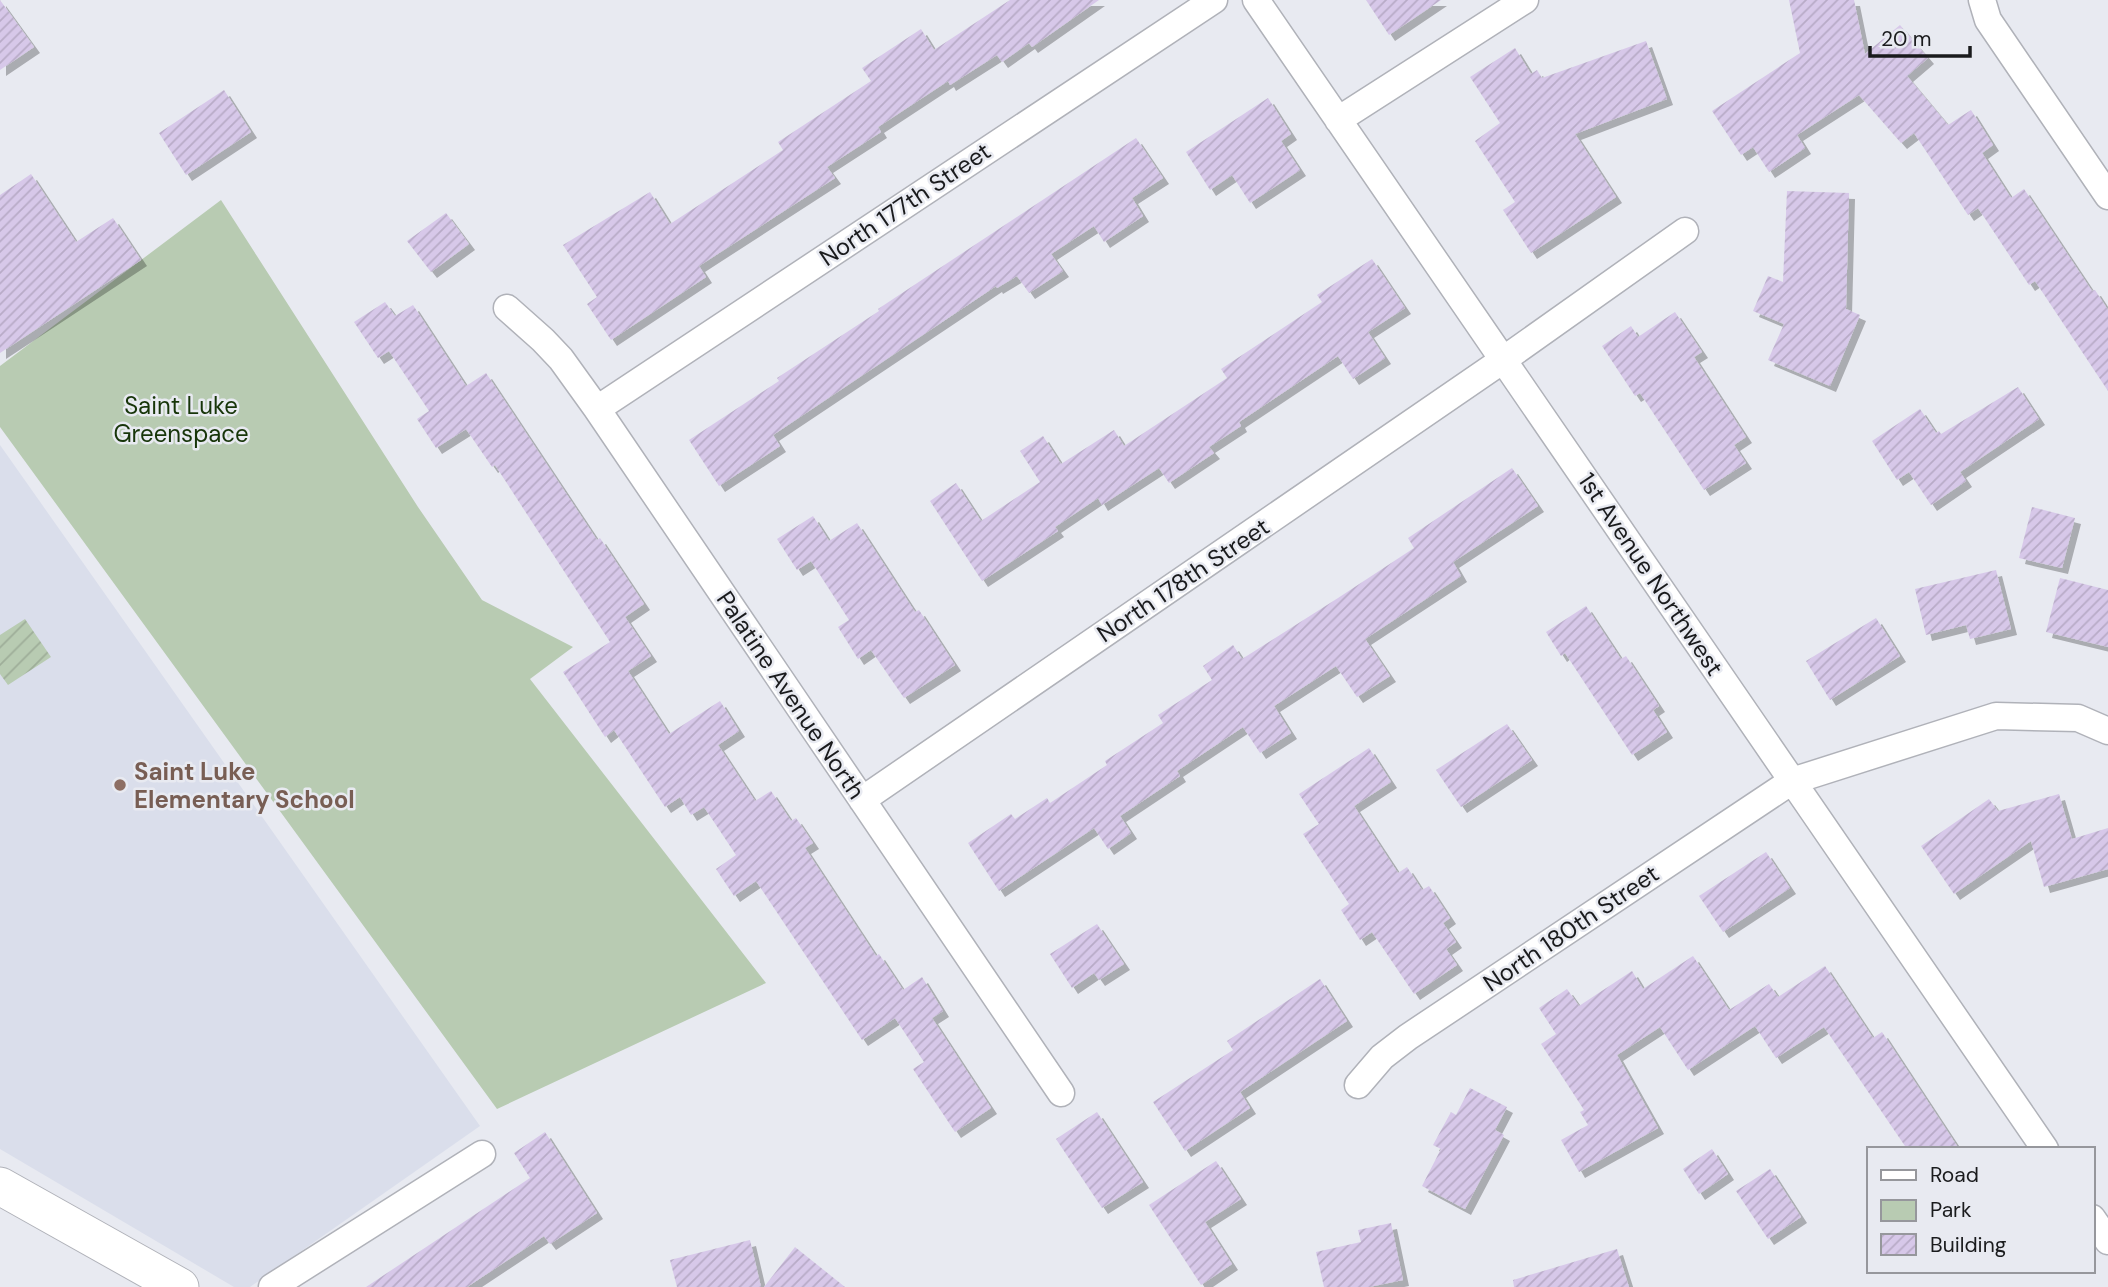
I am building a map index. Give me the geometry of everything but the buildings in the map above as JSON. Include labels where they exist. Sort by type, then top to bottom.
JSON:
[{"type":"street","name":"North 177th Street","points":[[597,409],[1214,0]]},
{"type":"street","name":"1st Avenue Northwest","points":[[1256,0],[2044,1147]]},
{"type":"street","points":[[1338,120],[1525,0]]},
{"type":"street","points":[[1982,0],[1988,20],[2108,196]]},
{"type":"street","name":"North 178th Street","points":[[862,800],[1503,360],[1685,231]]},
{"type":"street","name":"Palatine Avenue North","points":[[508,308],[561,359],[597,409],[1061,1093]]},
{"type":"street","name":"North 180th Street","points":[[1358,1085],[1382,1057],[1408,1037],[1792,781],[1996,716],[2078,718],[2108,731]]},
{"type":"street","points":[[272,1287],[482,1154]]},
{"type":"street","points":[[0,1186],[180,1287]]},
{"type":"street","points":[[2094,1221],[2108,1241]]},
{"type":"shaded area","name":"Saint Luke Elementary School","points":[[0,445],[480,1126],[250,1287],[234,1287],[0,1149]]},
{"type":"green space","name":"Saint Luke Greenspace","points":[[221,200],[418,507],[482,600],[573,647],[530,679],[766,983],[497,1109],[0,427],[0,366]]},
{"type":"green space","points":[[25,619],[51,657],[8,685],[0,674],[0,635]]},
{"type":"place","name":"Saint Luke Elementary School","points":[[120,785]]}]
